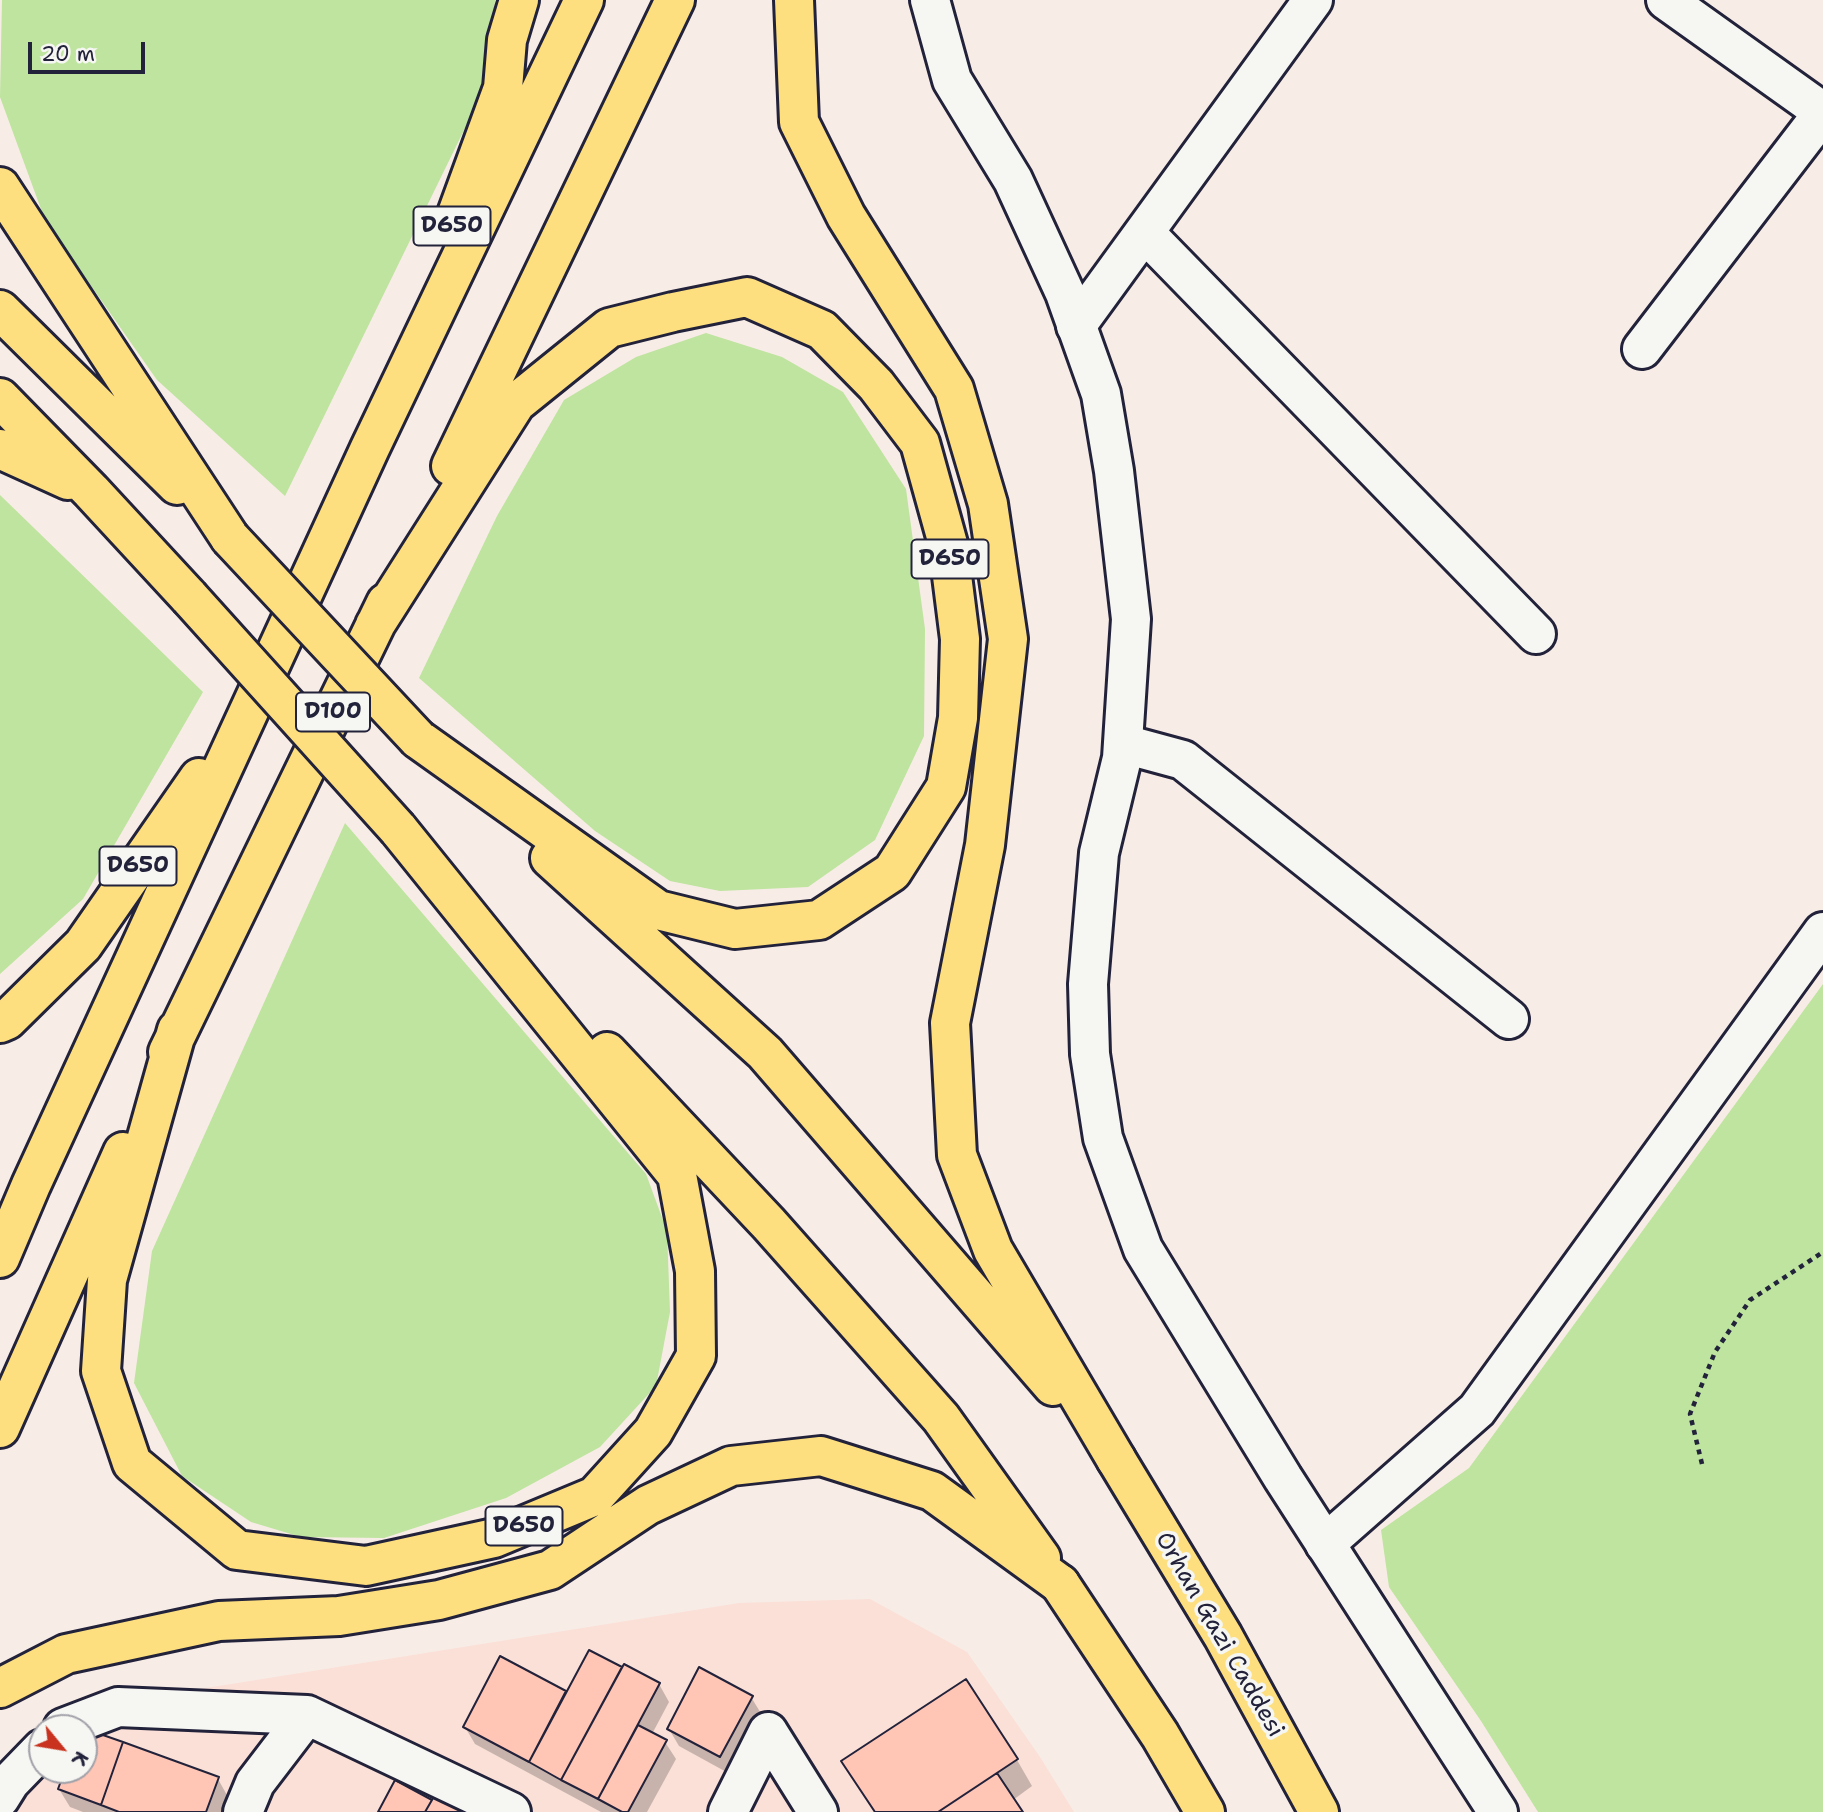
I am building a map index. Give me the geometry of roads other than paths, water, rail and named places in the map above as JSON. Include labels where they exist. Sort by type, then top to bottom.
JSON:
[{"type":"main road","name":"D650","points":[[370,448],[503,88],[507,40],[519,0]]},
{"type":"main road","name":"D100","points":[[0,1258],[31,1185],[370,448],[584,0]]},
{"type":"main road","name":"D100","points":[[0,1428],[177,1030],[675,0]]},
{"type":"main road","name":"D650","points":[[794,0],[799,122],[846,216],[954,389],[988,503],[1008,639],[985,845],[950,1023],[957,1155],[993,1250],[1116,1459]]},
{"type":"main road","name":"D650","points":[[0,187],[230,538]]},
{"type":"main road","name":"D650","points":[[375,625],[516,403],[609,328],[747,297],[822,330],[876,385],[920,443],[948,544],[960,639],[958,718],[946,788],[892,872],[819,919],[735,929],[658,910],[418,739]]},
{"type":"main road","name":"D650","points":[[0,310],[230,538],[418,739],[765,1053],[1116,1459]]},
{"type":"main road","points":[[0,398],[91,491],[398,829],[769,1224],[941,1418],[1060,1584],[1160,1735],[1205,1812]]},
{"type":"main road","points":[[0,449],[91,491]]},
{"type":"main road","name":"D650","points":[[0,1023],[7,1020],[83,945],[258,693]]},
{"type":"main road","name":"D650","points":[[177,1030],[107,1280],[101,1371],[132,1464],[237,1550],[366,1566],[494,1538],[595,1496],[653,1432],[696,1356],[695,1272],[677,1175],[398,829]]},
{"type":"main road","name":"D650","points":[[0,1689],[66,1654],[194,1626],[219,1621],[339,1616],[439,1600],[550,1570],[648,1505],[731,1466],[808,1458],[821,1457],[932,1491],[1060,1584]]},
{"type":"main road","name":"Orhan Gazi Caddesi","points":[[1116,1459],[1223,1636],[1319,1812]]},
{"type":"street","points":[[930,0],[952,80],[1013,180],[1065,293],[1101,394],[1114,471],[1131,619],[1124,744],[1099,853],[1088,984],[1090,1054],[1103,1138],[1143,1249],[1325,1544],[1498,1812]]},
{"type":"street","points":[[1076,326],[1313,0]]},
{"type":"street","points":[[1642,349],[1823,113],[1666,0]]},
{"type":"street","points":[[1145,233],[1536,634]]},
{"type":"street","points":[[1124,744],[1183,760],[1509,1019]]},
{"type":"street","points":[[1325,1544],[1477,1410],[1823,932]]},
{"type":"street","points":[[98,1715],[118,1707],[307,1715],[511,1812]]},
{"type":"street","points":[[243,1812],[255,1783],[307,1715]]},
{"type":"street","points":[[728,1812],[768,1732],[818,1812]]},
{"type":"street","points":[[0,1798],[10,1782],[28,1763]]}]
